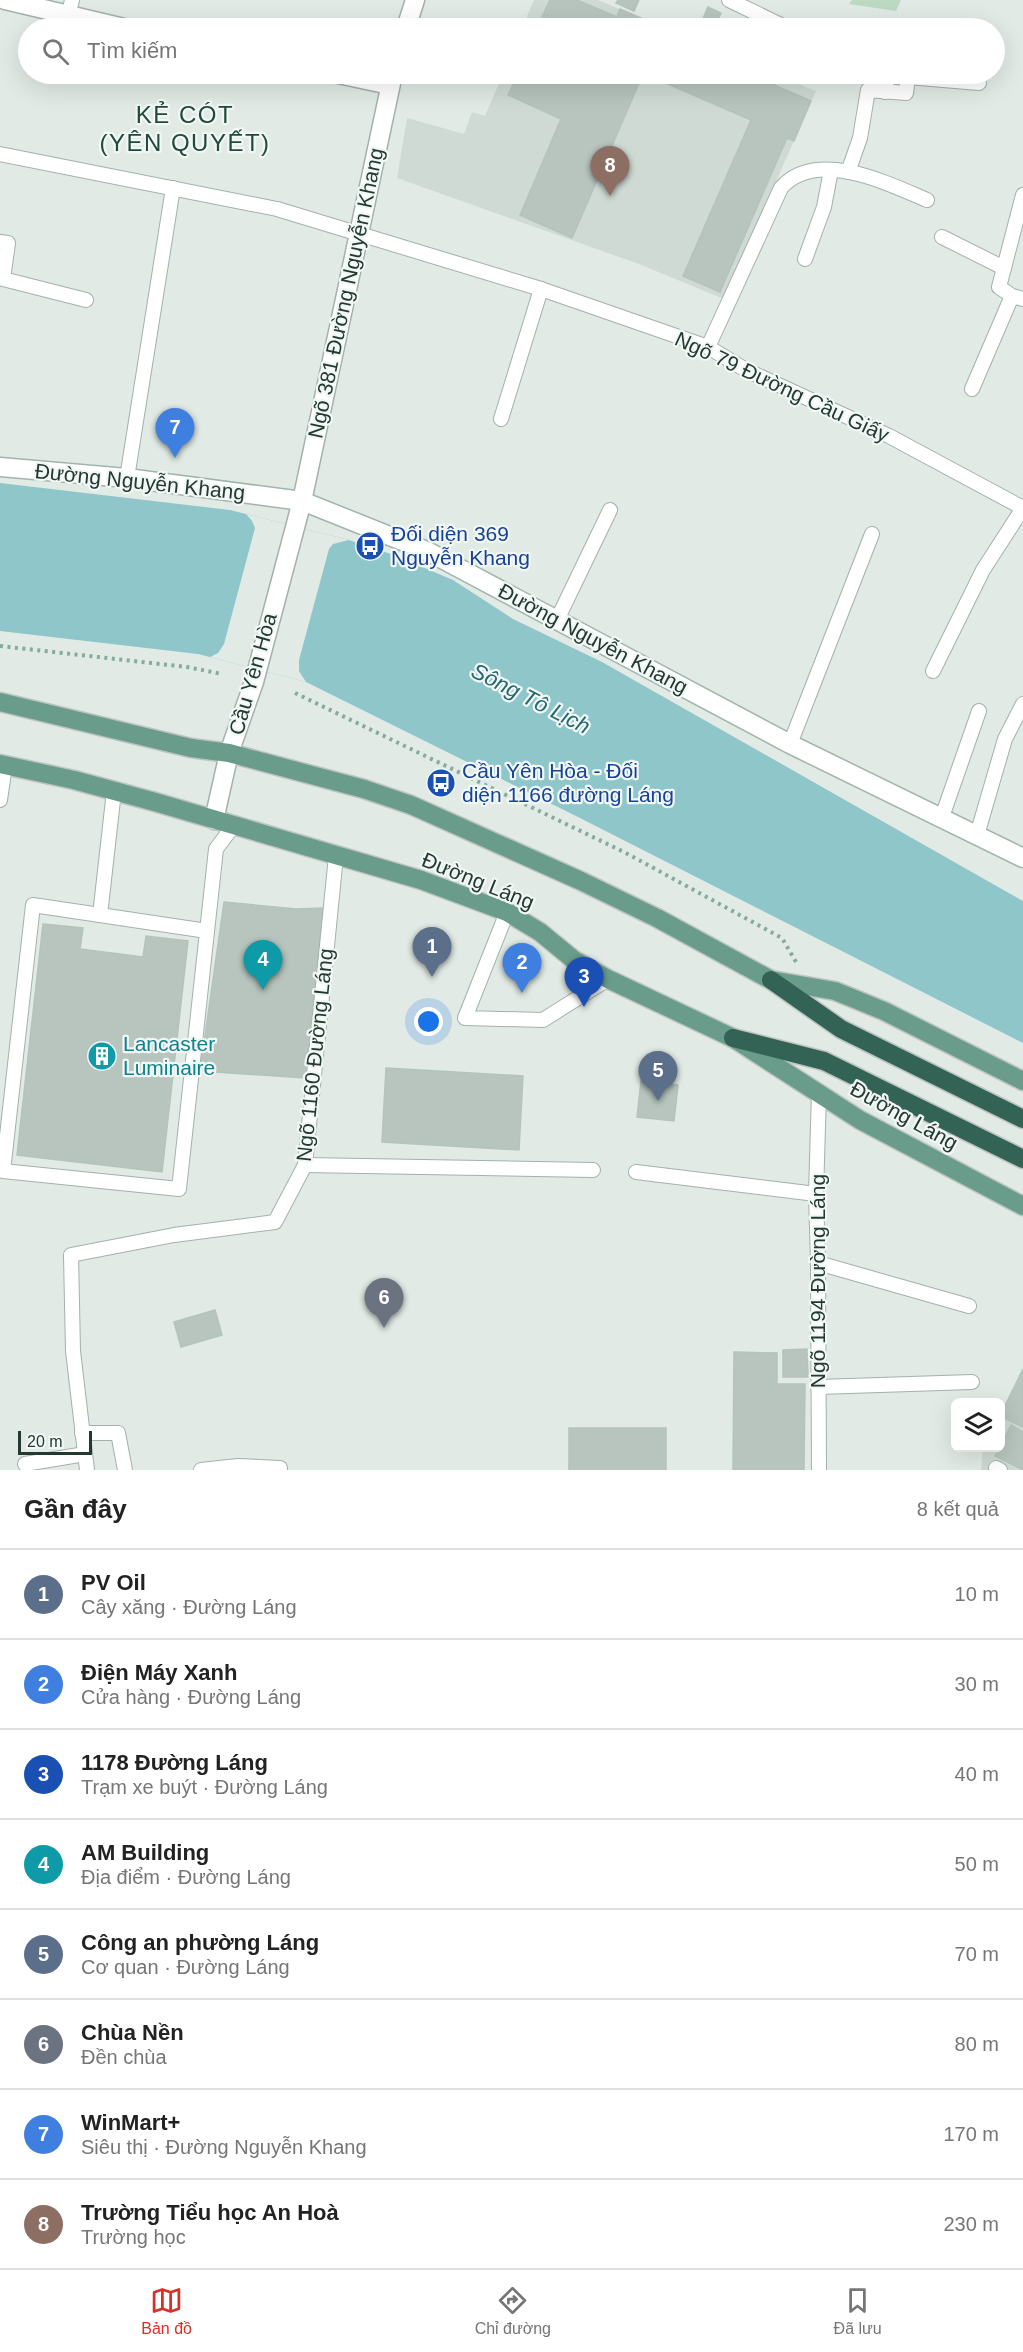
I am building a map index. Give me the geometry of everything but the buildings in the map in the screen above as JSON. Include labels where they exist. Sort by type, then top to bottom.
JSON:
[{"type":"highway","points":[[771,980],[841,1029],[1023,1119]]},
{"type":"highway","points":[[734,1038],[824,1060],[1023,1159]]},
{"type":"main road","points":[[5,0],[70,8],[97,18]]},
{"type":"main road","points":[[409,18],[415,0]]},
{"type":"main road","name":"Ngõ 381 Đường Nguyễn Khang","points":[[294,527],[302,501],[360,234],[390,84]]},
{"type":"main road","name":"Đường Nguyễn Khang","points":[[0,467],[127,478],[302,501],[427,551],[790,744],[1023,858]]},
{"type":"main road","name":"Cầu Yên Hòa","points":[[214,820],[229,753],[257,669],[294,527]]},
{"type":"main road","name":"Đường Láng","points":[[0,702],[191,748],[229,753],[364,789],[411,806],[581,881],[657,918],[771,980],[835,991],[884,1011],[1023,1080]]},
{"type":"main road","name":"Đường Láng","points":[[2,764],[114,791],[234,825],[421,880],[507,912],[540,932],[574,960],[608,979],[734,1038],[860,1120],[1023,1206]]},
{"type":"lane","points":[[729,0],[766,18]]},
{"type":"lane","points":[[885,92],[886,84]]},
{"type":"lane","points":[[848,172],[860,138],[868,90],[906,93],[907,84]]},
{"type":"lane","name":"Ngõ 79 Đường Cầu Giấy","points":[[0,154],[277,209],[541,289],[708,347],[746,370],[889,436],[1023,508]]},
{"type":"lane","points":[[708,347],[781,188],[790,178],[820,170],[848,172],[883,182],[927,200]]},
{"type":"lane","points":[[805,259],[824,207],[831,170]]},
{"type":"lane","points":[[127,478],[172,188]]},
{"type":"lane","points":[[972,389],[1018,297],[999,287],[1023,195]]},
{"type":"lane","points":[[942,237],[1004,268]]},
{"type":"lane","points":[[0,242],[8,243],[3,279],[86,300]]},
{"type":"lane","points":[[501,419],[541,289]]},
{"type":"lane","points":[[933,671],[982,570],[1023,508]]},
{"type":"lane","points":[[557,620],[610,510]]},
{"type":"lane","points":[[790,744],[872,534]]},
{"type":"lane","points":[[977,835],[1005,739],[1023,704]]},
{"type":"lane","points":[[942,817],[979,711]]},
{"type":"lane","points":[[0,800],[2,764]]},
{"type":"lane","points":[[100,915],[114,791]]},
{"type":"lane","points":[[207,931],[33,905],[3,1171],[179,1189],[216,849],[234,825]]},
{"type":"lane","name":"Ngõ 1160 Đường Láng","points":[[87,1470],[73,1351],[71,1255],[174,1234],[275,1222],[305,1166],[336,856]]},
{"type":"lane","points":[[507,912],[465,1018],[543,1020],[608,979]]},
{"type":"lane","name":"Ngõ 1194 Đường Láng","points":[[819,1092],[816,1194],[819,1263],[819,1470]]},
{"type":"lane","points":[[305,1166],[593,1170]]},
{"type":"lane","points":[[636,1172],[816,1194]]},
{"type":"lane","points":[[819,1263],[969,1306]]},
{"type":"lane","points":[[818,1387],[972,1382]]},
{"type":"lane","points":[[82,1432],[118,1432],[125,1470]]},
{"type":"lane","points":[[26,1464],[85,1454]]},
{"type":"lane","points":[[201,1470],[238,1466],[280,1468]]},
{"type":"path","points":[[0,646],[187,667],[222,674]]},
{"type":"path","points":[[295,693],[624,852],[782,938],[809,986]]},
{"type":"shaded area","points":[[534,0],[598,0],[640,18],[526,18]]},
{"type":"shaded area","points":[[499,84],[798,84],[816,91],[724,299],[639,264],[397,178],[407,118],[464,134],[472,112],[485,116]]},
{"type":"shaded area","points":[[1005,1418],[1023,1427],[1023,1470],[981,1470],[983,1452],[1005,1452]]},
{"type":"green space","points":[[852,0],[901,0],[896,11],[849,4]]},
{"type":"water","name":"Sông Tô Lịch","points":[[0,483],[230,510],[349,540],[394,555],[453,580],[513,619],[602,662],[1023,901],[1023,1043],[306,682],[198,654],[0,631]]},
{"type":"pier","points":[[246,514],[349,540],[333,544],[329,549],[299,660],[299,671],[306,682],[210,657],[218,653],[224,644],[255,528]]},
{"type":"place","name":"Trường Tiểu học An Hoà","points":[[610,196]]},
{"type":"place","name":"WinMart+","points":[[175,458]]},
{"type":"place","name":"Đối diện 369 Nguyễn Khang","points":[[370,546]]},
{"type":"place","name":"Cầu Yên Hòa - Đối diện 1166 đường Láng","points":[[441,783]]},
{"type":"place","name":"PV Oil","points":[[432,977]]},
{"type":"place","name":"AM Building","points":[[263,990]]},
{"type":"place","name":"Điện Máy Xanh","points":[[522,993]]},
{"type":"place","name":"1178 Đường Láng","points":[[584,1007]]},
{"type":"place","name":"Lancaster Luminaire","points":[[102,1056]]},
{"type":"place","name":"Công an phường Láng","points":[[658,1101]]},
{"type":"place","name":"Chùa Nền","points":[[384,1328]]},
{"type":"district","name":"KẺ CÓT (YÊN QUYẾT)","points":[[185,129]]}]
